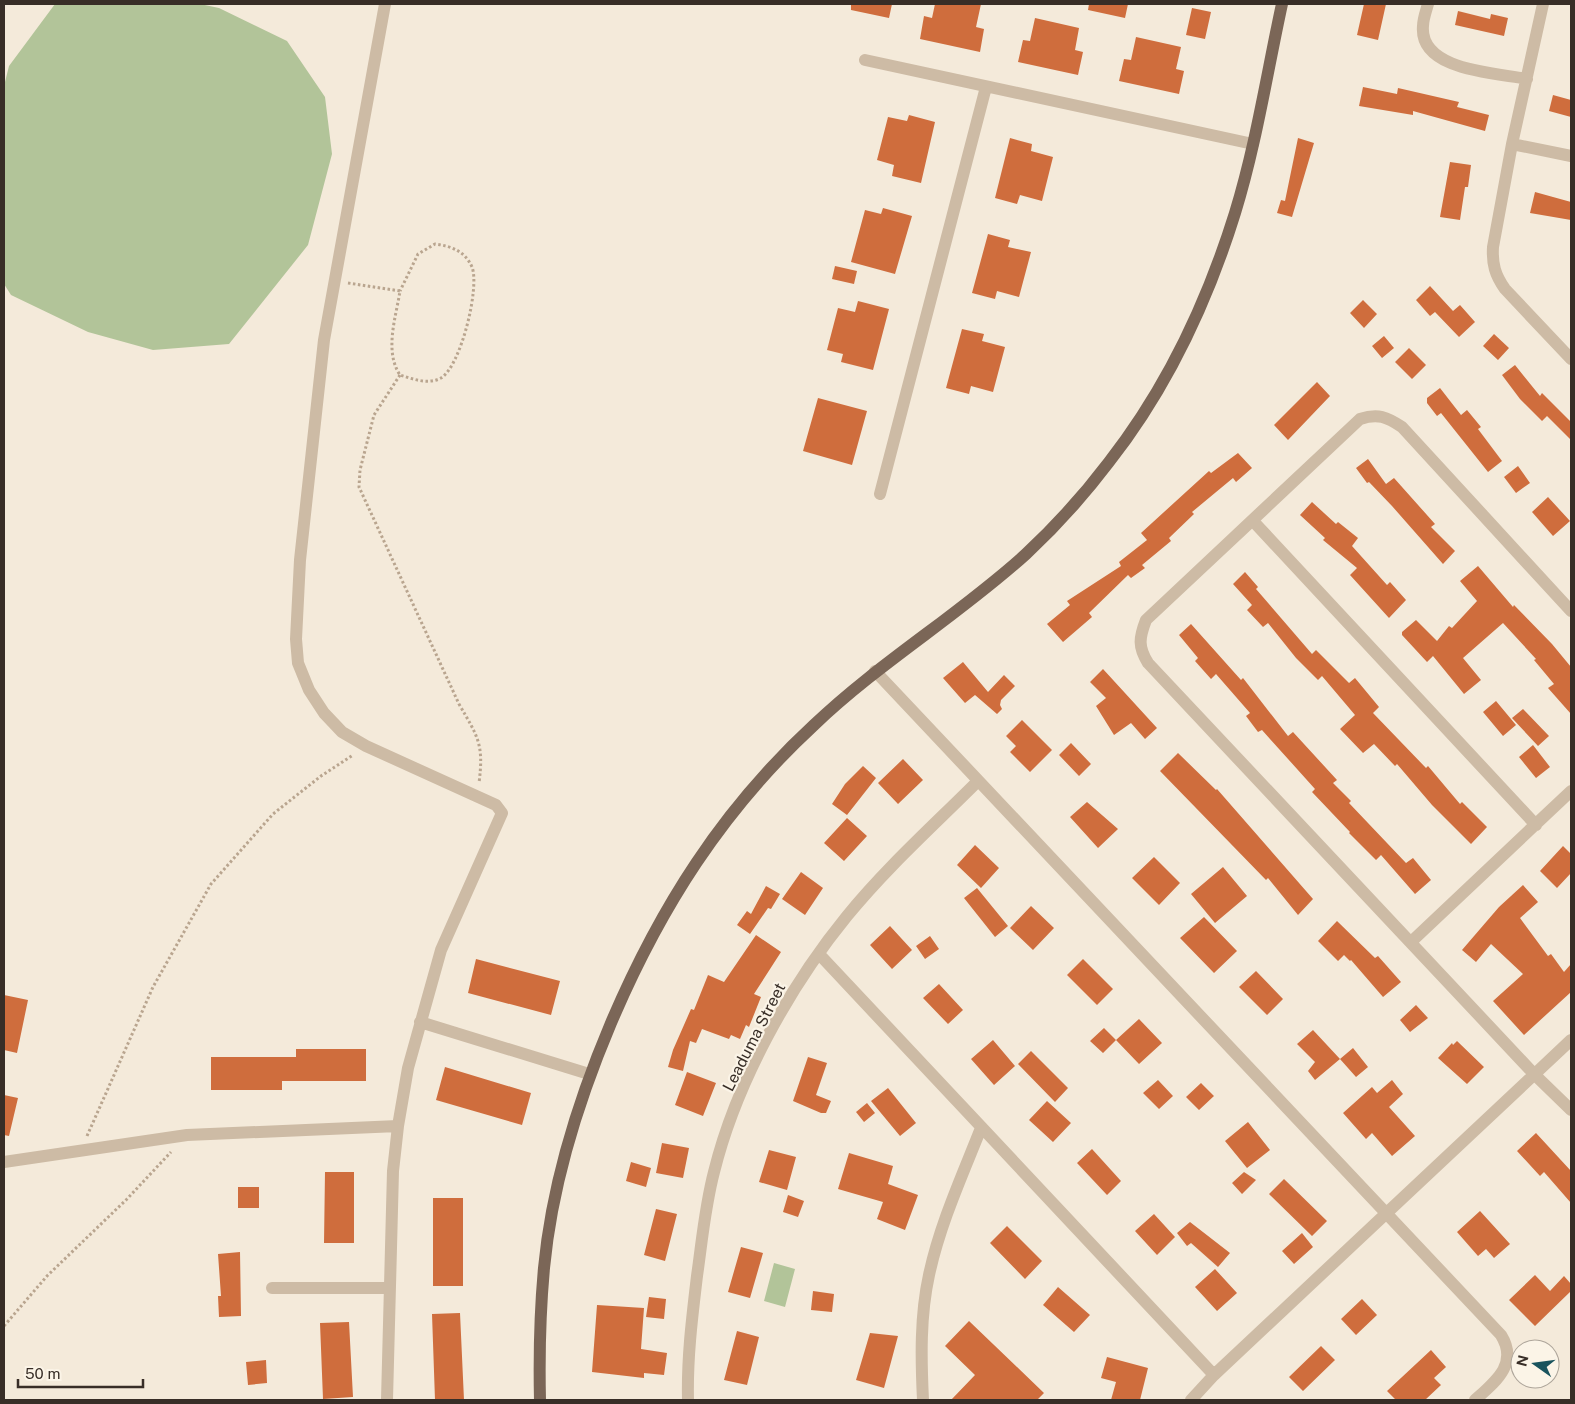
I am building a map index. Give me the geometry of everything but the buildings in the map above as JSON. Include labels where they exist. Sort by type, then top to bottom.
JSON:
[{"type":"main road","points":[[540,1400],[539,1342],[544,1265],[565,1151],[590,1074],[652,934],[676,891],[713,837],[754,786],[807,732],[875,671],[975,596],[1024,556],[1064,516],[1111,461],[1160,388],[1189,334],[1212,278],[1236,211],[1253,144],[1282,4]]},
{"type":"street","points":[[385,4],[333,280],[300,560],[296,640],[298,663],[309,690],[324,713],[342,732],[366,746],[496,805],[502,813],[441,950],[420,1022],[398,1126],[392,1197],[387,1400]]},
{"type":"street","points":[[1428,4],[1423,28],[1426,42],[1435,56],[1448,64],[1527,79]]},
{"type":"street","points":[[1544,4],[1512,144],[1493,247],[1492,263],[1497,277],[1505,289],[1571,360]]},
{"type":"street","points":[[865,60],[1253,144]]},
{"type":"street","points":[[880,494],[986,87]]},
{"type":"street","points":[[1512,144],[1571,156]]},
{"type":"street","points":[[1571,610],[1402,427],[1388,418],[1374,414],[1360,419],[1146,620],[1139,636],[1140,650],[1148,663],[1535,1075],[1571,1110]]},
{"type":"street","points":[[1253,520],[1536,824]]},
{"type":"street","points":[[875,671],[1387,1212],[1501,1336],[1507,1346],[1505,1368],[1498,1380],[1475,1400]]},
{"type":"street","name":"Leaduma Street","points":[[688,1400],[689,1335],[706,1207],[714,1171],[729,1124],[752,1068],[783,1010],[819,954],[873,886],[978,781]]},
{"type":"street","points":[[1411,942],[1571,791]]},
{"type":"street","points":[[819,954],[1214,1375]]},
{"type":"street","points":[[420,1022],[590,1074]]},
{"type":"street","points":[[1192,1400],[1214,1375],[1571,1040]]},
{"type":"street","points":[[4,1162],[187,1135],[398,1126]]},
{"type":"street","points":[[923,1400],[924,1314],[929,1277],[938,1240],[981,1128]]},
{"type":"street","points":[[272,1288],[390,1288]]},
{"type":"path","points":[[435,244],[456,249],[471,266],[474,276],[466,328],[462,343],[450,370],[442,377],[431,381],[400,375],[394,366],[392,343],[400,290],[418,254],[435,244]]},
{"type":"path","points":[[333,280],[400,290]]},
{"type":"path","points":[[400,375],[374,415],[360,470],[359,488],[459,704],[478,737],[482,752],[477,796]]},
{"type":"path","points":[[80,1151],[153,987],[211,884],[274,814],[321,776],[366,746]]},
{"type":"path","points":[[4,1326],[47,1276],[127,1199],[187,1135]]},
{"type":"green space","points":[[55,4],[200,4],[219,8],[287,41],[325,97],[332,154],[308,245],[229,344],[153,350],[88,332],[11,295],[4,284],[4,86],[9,66]]},
{"type":"green space","points":[[774,1263],[795,1269],[785,1307],[764,1301]]}]
